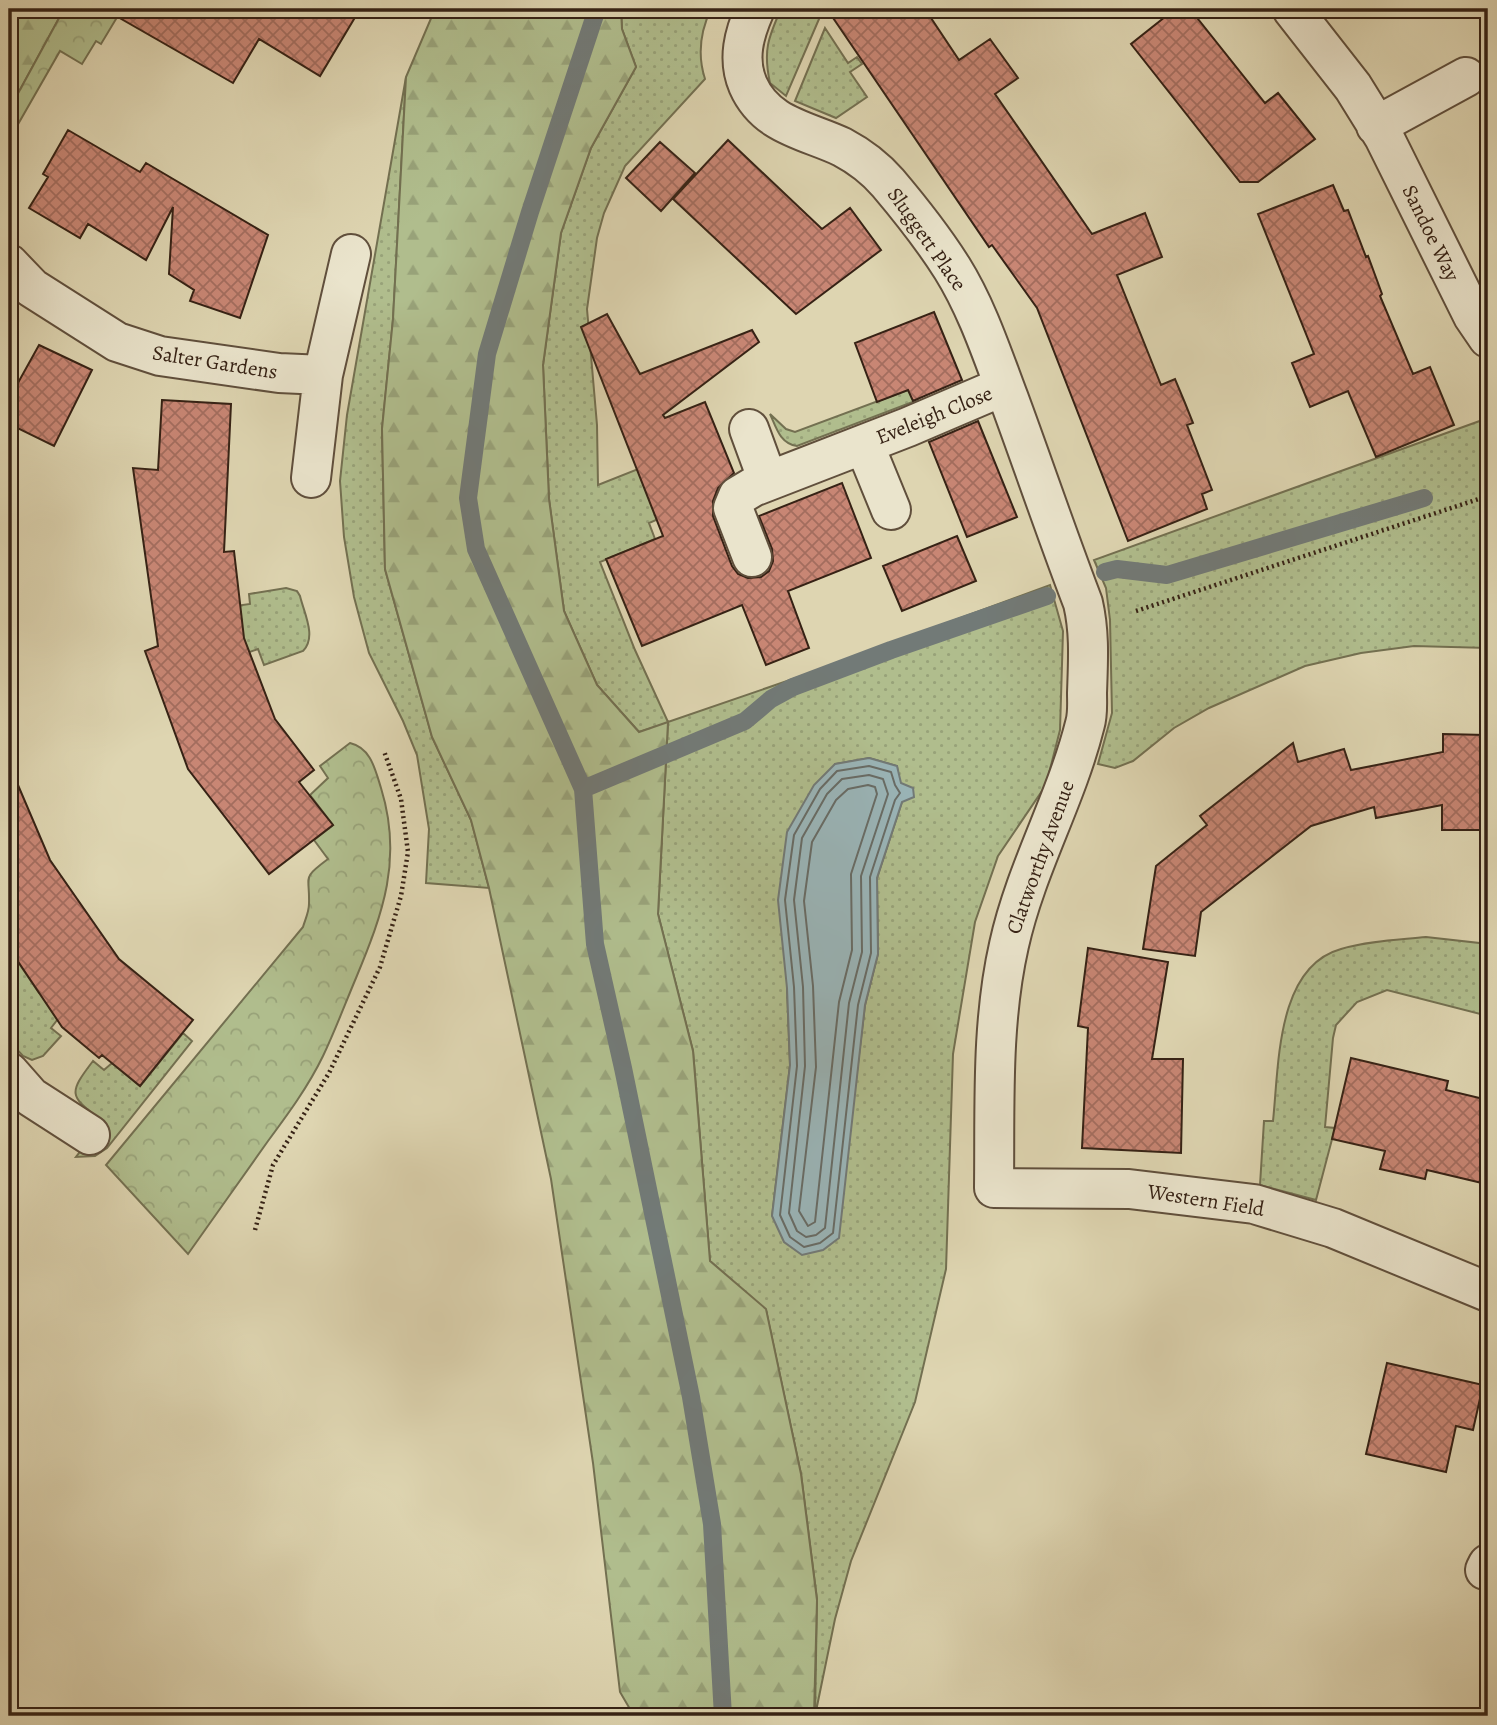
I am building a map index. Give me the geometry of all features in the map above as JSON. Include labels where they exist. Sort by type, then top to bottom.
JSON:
[{"type":"street","name":"Sluggett Place","points":[[755,9],[746,30],[741,53],[745,78],[754,98],[766,113],[788,126],[861,158],[887,182],[951,267],[992,349],[1072,573]]},
{"type":"street","name":"Sandoe Way","points":[[1292,9],[1353,87],[1398,163],[1473,316],[1488,338]]},
{"type":"street","points":[[1376,126],[1466,77]]},
{"type":"street","points":[[311,478],[323,375],[351,254]]},
{"type":"street","name":"Salter Gardens","points":[[9,264],[32,288],[117,342],[160,356],[279,373],[323,375]]},
{"type":"street","name":"Eveleigh Close","points":[[751,557],[733,508],[738,496],[768,481],[1004,386]]},
{"type":"street","points":[[749,429],[768,481]]},
{"type":"street","name":"Eveleigh Close","points":[[864,444],[891,510]]},
{"type":"street","name":"Clatworthy Avenue","points":[[993,1188],[995,1065],[1001,993],[1009,947],[1019,903],[1069,778],[1086,721],[1088,626],[1072,573]]},
{"type":"street","points":[[9,1072],[32,1097],[90,1135]]},
{"type":"street","name":"Western Field","points":[[993,1188],[1129,1189],[1254,1204],[1333,1228],[1488,1292]]},
{"type":"path","points":[[1088,626],[1488,496]]},
{"type":"path","points":[[255,1230],[273,1165],[329,1073],[380,967],[401,896],[408,852],[401,799],[384,751]]},
{"type":"green space","points":[[9,9],[64,9],[9,110]]},
{"type":"green space","points":[[64,9],[122,9],[101,44],[96,41],[82,64],[60,51],[9,140],[9,110]]},
{"type":"green space","points":[[435,9],[621,9],[622,29],[636,67],[591,148],[561,233],[543,365],[549,499],[564,611],[597,685],[639,732],[668,722],[658,914],[693,1051],[710,1261],[766,1309],[801,1474],[817,1600],[814,1716],[634,1716],[620,1692],[593,1463],[551,1179],[489,888],[471,820],[432,737],[385,569],[382,429],[393,319],[406,77]]},
{"type":"green space","points":[[621,9],[711,9],[701,43],[705,79],[625,166],[604,213],[597,238],[587,309],[597,425],[598,485],[638,469],[702,500],[649,523],[655,539],[600,562],[635,650],[668,722],[1050,585],[1063,631],[1060,730],[1046,785],[998,856],[975,922],[953,1054],[946,1269],[915,1402],[851,1561],[835,1619],[815,1716],[817,1599],[801,1474],[766,1310],[710,1261],[693,1051],[658,914],[668,723],[639,732],[597,685],[564,611],[549,499],[543,365],[561,233],[591,148],[636,67],[622,29]],"holes":[[[869,758],[897,766],[902,802],[877,878],[878,954],[865,1005],[856,1080],[772,1216],[790,1065],[787,988],[835,764]]]},
{"type":"green space","points":[[781,9],[812,9],[819,19],[786,96],[770,83],[767,62],[770,37]]},
{"type":"green space","points":[[825,28],[848,63],[857,57],[862,64],[850,72],[867,97],[836,118],[795,101]]},
{"type":"green space","points":[[406,77],[393,319],[382,429],[385,569],[432,737],[471,820],[489,888],[426,883],[429,829],[417,755],[369,653],[354,597],[344,537],[340,481],[347,415]]},
{"type":"green space","points":[[913,388],[918,400],[797,446],[786,442],[770,414],[786,429],[795,432]]},
{"type":"green space","points":[[1488,418],[1488,648],[1414,646],[1361,653],[1305,666],[1209,708],[1174,728],[1133,761],[1115,768],[1098,764],[1112,713],[1110,620],[1106,588],[1094,560]]},
{"type":"green space","points":[[286,588],[297,591],[306,617],[309,639],[303,651],[264,665],[258,649],[235,657],[208,610],[250,604],[249,594]]},
{"type":"green space","points":[[350,743],[363,749],[371,760],[387,814],[390,862],[382,908],[332,1037],[311,1079],[188,1254],[106,1165],[303,927],[309,907],[310,874],[328,859],[314,840],[333,825],[310,795],[328,778],[320,766]]},
{"type":"green space","points":[[1426,937],[1488,944],[1488,1016],[1387,990],[1357,1002],[1336,1025],[1333,1038],[1325,1127],[1335,1128],[1316,1200],[1260,1185],[1264,1121],[1273,1121],[1285,1021],[1304,976],[1320,959],[1341,949],[1373,942]]},
{"type":"green space","points":[[18,962],[39,993],[71,1002],[51,1028],[61,1036],[43,1056],[32,1060],[23,1056],[9,1041],[9,967]]},
{"type":"green space","points":[[183,1033],[192,1041],[107,1148],[95,1156],[76,1157],[103,1122],[79,1101],[76,1095],[79,1082],[93,1061],[104,1070],[112,1063],[140,1086]]},
{"type":"water","points":[[869,758],[897,766],[901,783],[913,788],[914,797],[902,802],[877,878],[878,954],[865,1005],[839,1238],[823,1250],[802,1255],[784,1242],[772,1216],[790,1065],[787,988],[778,900],[787,832],[814,785],[835,764]]},
{"type":"building","points":[[104,9],[360,9],[320,76],[259,39],[233,83]]},
{"type":"building","points":[[827,9],[925,9],[959,60],[990,39],[1018,78],[995,94],[1092,234],[1145,213],[1162,257],[1117,275],[1161,385],[1175,379],[1193,423],[1187,425],[1212,490],[1202,494],[1207,509],[1128,541],[1037,308],[992,245],[989,247]]},
{"type":"building","points":[[1175,9],[1190,9],[1265,103],[1278,93],[1315,139],[1258,182],[1240,182],[1131,44]]},
{"type":"building","points":[[68,130],[140,172],[146,163],[268,235],[240,318],[190,301],[194,290],[169,274],[173,207],[146,260],[88,224],[80,238],[29,208],[48,177],[43,174]]},
{"type":"building","points":[[728,140],[822,229],[850,208],[881,250],[796,314],[673,199]]},
{"type":"building","points":[[660,142],[695,173],[661,211],[626,178]]},
{"type":"building","points":[[1333,185],[1344,211],[1348,210],[1366,257],[1368,256],[1382,294],[1380,296],[1413,374],[1430,367],[1454,425],[1376,457],[1348,391],[1310,407],[1292,363],[1314,354],[1258,214]]},
{"type":"building","points":[[934,312],[962,380],[913,401],[908,390],[877,402],[855,343]]},
{"type":"building","points":[[607,314],[640,374],[752,330],[759,342],[663,415],[665,418],[705,402],[734,473],[718,488],[713,501],[713,516],[732,566],[738,574],[748,578],[761,577],[769,571],[773,561],[772,549],[759,516],[842,483],[871,558],[788,591],[809,648],[766,665],[742,605],[642,646],[606,559],[663,536],[581,327]]},
{"type":"building","points":[[39,345],[92,370],[54,446],[9,424],[9,399]]},
{"type":"building","points":[[162,400],[231,404],[224,552],[234,551],[244,638],[275,719],[314,770],[299,782],[333,825],[269,874],[188,769],[145,651],[158,646],[133,468],[158,470]]},
{"type":"building","points":[[978,421],[1017,517],[967,537],[929,442]]},
{"type":"building","points":[[957,536],[976,581],[902,611],[883,566]]},
{"type":"building","points":[[1443,734],[1486,735],[1488,830],[1442,830],[1442,805],[1376,818],[1374,807],[1311,826],[1201,912],[1195,956],[1143,949],[1156,866],[1207,825],[1200,816],[1293,743],[1298,762],[1344,749],[1351,770],[1443,752]]},
{"type":"building","points":[[9,764],[50,860],[119,959],[193,1020],[140,1086],[102,1055],[99,1058],[62,1027],[9,948]]},
{"type":"building","points":[[1088,948],[1168,962],[1152,1059],[1183,1059],[1181,1153],[1082,1148],[1088,1028],[1078,1026]]},
{"type":"building","points":[[1351,1058],[1448,1081],[1446,1090],[1488,1100],[1488,1158],[1482,1183],[1427,1170],[1425,1179],[1380,1169],[1385,1151],[1332,1139]]},
{"type":"building","points":[[1387,1363],[1483,1385],[1473,1430],[1456,1426],[1446,1472],[1366,1454]]},
{"type":"waterway","points":[[597,9],[530,212],[487,354],[468,498],[476,549],[583,789],[595,944],[691,1397],[712,1524],[723,1716]]},
{"type":"waterway","points":[[1105,572],[1117,569],[1167,575],[1424,498]]},
{"type":"waterway","points":[[583,789],[745,721],[771,699],[793,687],[1047,596]]}]
